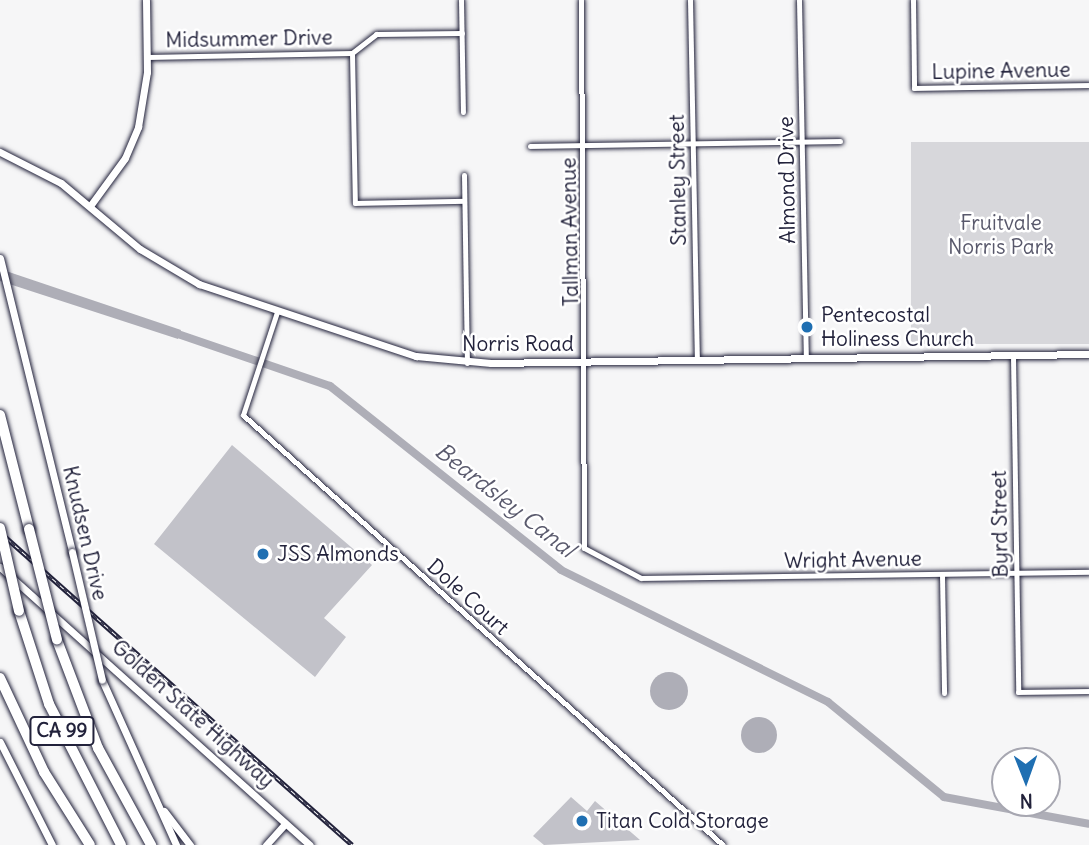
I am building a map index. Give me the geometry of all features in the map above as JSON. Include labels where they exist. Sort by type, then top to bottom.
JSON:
[{"type":"highway","name":"CA 99","points":[[0,415],[57,640],[97,748],[152,845]]},
{"type":"highway","name":"CA 99","points":[[0,528],[19,611],[49,704],[121,845]]},
{"type":"highway","points":[[0,678],[44,772],[90,845]]},
{"type":"street","points":[[90,206],[132,143],[147,57],[146,0]]},
{"type":"street","points":[[461,0],[463,112]]},
{"type":"street","name":"Tallman Avenue","points":[[581,0],[587,333],[581,362],[583,548],[620,568]]},
{"type":"street","name":"Stanley Street","points":[[690,0],[697,360]]},
{"type":"street","name":"Almond Drive","points":[[799,0],[806,359]]},
{"type":"street","name":"Lupine Avenue","points":[[913,0],[914,88],[1089,85]]},
{"type":"street","points":[[462,33],[376,34],[352,52],[355,204],[464,201]]},
{"type":"street","name":"Midsummer Drive","points":[[147,57],[352,52]]},
{"type":"street","points":[[530,146],[840,141]]},
{"type":"street","name":"Norris Road","points":[[0,152],[41,171],[179,274],[277,312],[394,351],[467,363],[1089,354]]},
{"type":"street","points":[[464,175],[467,363]]},
{"type":"street","name":"Knudsen Drive","points":[[1,261],[102,680],[176,845]]},
{"type":"street","name":"Dole Court","points":[[277,312],[243,415],[723,845]]},
{"type":"street","name":"Byrd Street","points":[[1013,356],[1018,692],[1089,691]]},
{"type":"street","name":"Golden State Highway","points":[[0,567],[310,845]]},
{"type":"street","name":"Wright Avenue","points":[[620,568],[641,579],[1089,572]]},
{"type":"street","points":[[942,574],[944,693]]},
{"type":"street","points":[[0,742],[52,845]]},
{"type":"street","name":"Knudsen Drive","points":[[161,808],[190,845]]},
{"type":"street","points":[[265,845],[285,824]]},
{"type":"green space","name":"Fruitvale Norris Park","points":[[911,142],[1089,142],[1089,344],[911,344]]},
{"type":"shaded area","points":[[0,269],[181,330],[178,339],[0,281]]},
{"type":"shaded area","points":[[669,672],[682,678],[688,691],[682,704],[669,710],[656,704],[650,691],[656,678]]},
{"type":"shaded area","points":[[759,717],[772,722],[777,735],[772,748],[759,753],[746,748],[741,735],[746,722]]},
{"type":"building","name":"JSS Almonds","points":[[232,445],[372,565],[324,618],[346,637],[315,677],[154,544]]},
{"type":"building","name":"Titan Cold Storage","points":[[571,797],[587,811],[595,801],[640,840],[544,845],[533,836]]},
{"type":"waterway","name":"Beardsley Canal","points":[[172,332],[330,386],[561,570],[828,702],[944,797],[1089,824]]},
{"type":"railway","points":[[0,532],[352,845]]},
{"type":"place","name":"Pentecostal Holiness Church","points":[[807,327]]},
{"type":"place","name":"JSS Almonds","points":[[263,554]]},
{"type":"place","name":"Titan Cold Storage","points":[[582,821]]}]
